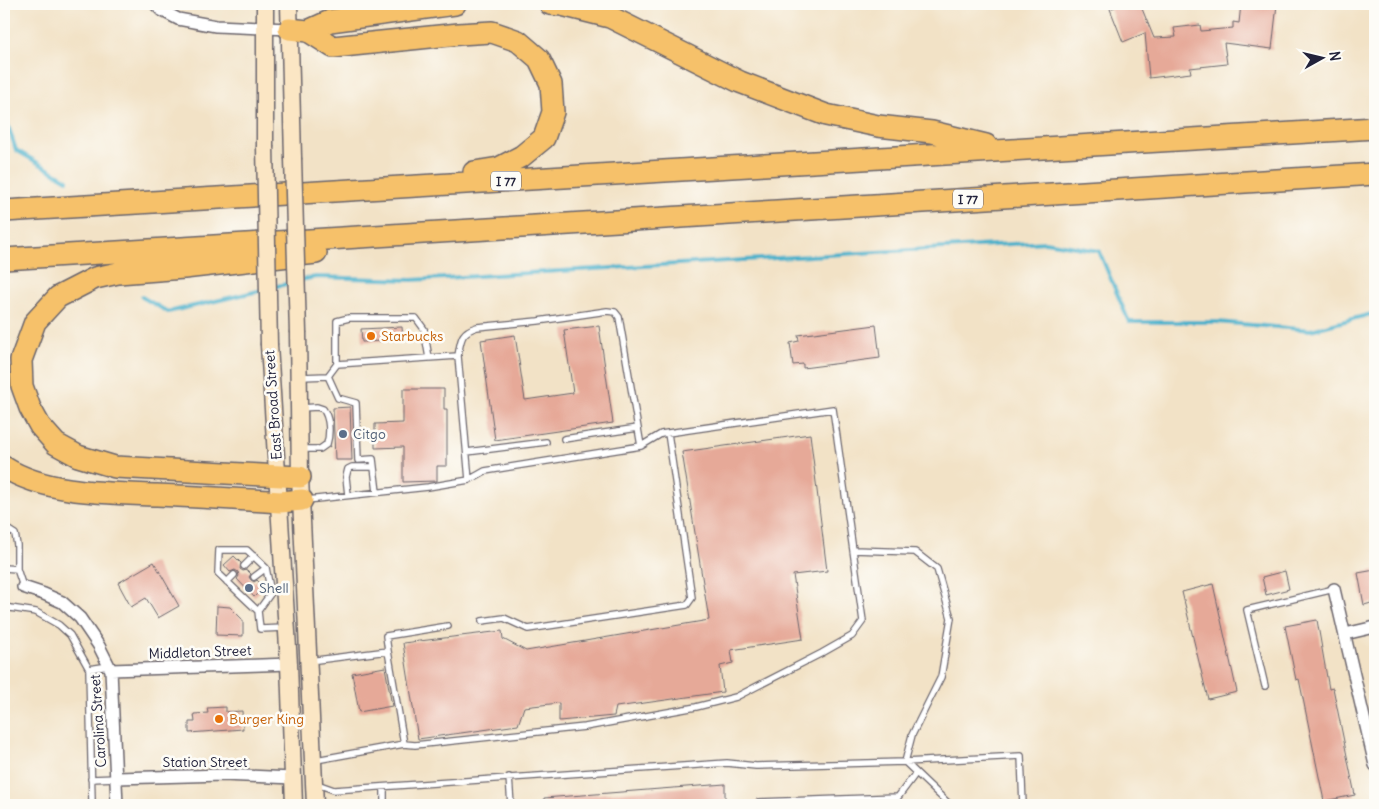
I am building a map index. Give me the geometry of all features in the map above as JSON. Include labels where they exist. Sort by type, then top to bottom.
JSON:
[{"type":"highway","points":[[299,30],[330,20],[455,4]]},
{"type":"highway","points":[[550,4],[562,5],[610,18],[740,82],[826,116],[878,126],[932,132],[1008,150]]},
{"type":"highway","points":[[211,199],[499,168],[522,156],[544,138],[553,112],[551,84],[539,59],[518,41],[492,32],[333,47],[299,30]]},
{"type":"highway","name":"I 77","points":[[4,211],[1375,128]]},
{"type":"highway","name":"I 77","points":[[4,258],[1375,174]]},
{"type":"highway","points":[[300,477],[114,467],[78,456],[56,444],[40,426],[30,408],[22,386],[21,360],[35,322],[58,297],[95,278],[118,273],[184,268],[560,224]]},
{"type":"highway","points":[[4,467],[12,473],[43,484],[93,492],[280,502],[302,500]]},
{"type":"main road","name":"East Broad Street","points":[[265,4],[269,345],[289,664],[294,805]]},
{"type":"main road","name":"East Broad Street","points":[[289,4],[299,30],[293,158],[300,477],[316,805]]},
{"type":"main road","points":[[293,778],[315,784]]},
{"type":"street","points":[[155,4],[161,10],[178,19],[216,26],[299,30]]},
{"type":"street","name":"Carolina Street","points":[[23,587],[62,602],[80,618],[99,646],[110,668],[117,805]]},
{"type":"street","points":[[1334,589],[1375,765]]},
{"type":"street","points":[[1345,634],[1375,627]]},
{"type":"street","name":"Middleton Street","points":[[110,668],[289,664]]},
{"type":"street","name":"Station Street","points":[[117,778],[223,775],[293,778]]},
{"type":"lane","points":[[469,480],[458,356],[464,334],[469,330],[477,328],[607,311],[615,312],[619,317],[641,446]]},
{"type":"lane","points":[[328,376],[337,364],[337,321],[349,318],[416,318],[424,328],[429,358]]},
{"type":"lane","points":[[337,364],[458,356]]},
{"type":"lane","points":[[298,377],[328,376]]},
{"type":"lane","points":[[328,376],[338,398],[356,403],[358,460],[373,459],[376,471],[377,492]]},
{"type":"lane","points":[[299,408],[323,409],[328,418],[327,444],[320,448],[300,449]]},
{"type":"lane","points":[[302,500],[428,487],[469,480],[485,471],[641,446],[661,434],[833,409],[863,621],[852,636],[822,654],[736,697],[696,707],[586,727],[415,745],[404,744],[314,761]]},
{"type":"lane","points":[[564,439],[638,428]]},
{"type":"lane","points":[[482,621],[504,618],[528,629],[687,605],[692,598],[668,433]]},
{"type":"lane","points":[[467,452],[546,442]]},
{"type":"lane","points":[[348,495],[346,477],[348,469],[374,467]]},
{"type":"lane","points":[[4,527],[15,534],[17,569],[23,587]]},
{"type":"lane","points":[[258,611],[271,593],[266,568],[247,550],[219,550],[218,573],[258,611],[260,628],[287,628]]},
{"type":"lane","points":[[853,550],[916,552],[937,569],[951,618],[941,677],[912,735],[905,762]]},
{"type":"lane","points":[[244,566],[254,556]]},
{"type":"lane","points":[[4,568],[17,569]]},
{"type":"lane","points":[[254,577],[266,568]]},
{"type":"lane","points":[[227,582],[234,575]]},
{"type":"lane","points":[[238,592],[244,586]]},
{"type":"lane","points":[[1266,686],[1247,610],[1334,589]]},
{"type":"lane","points":[[4,607],[36,612],[59,624],[70,635],[89,669],[92,802],[89,805]]},
{"type":"lane","points":[[404,744],[386,636],[448,626]]},
{"type":"lane","points":[[309,661],[388,651]]},
{"type":"lane","points":[[89,669],[110,668]]},
{"type":"lane","points":[[315,784],[334,790],[728,763],[756,766],[905,762],[1021,756],[1023,805]]},
{"type":"lane","points":[[905,762],[950,805]]},
{"type":"lane","points":[[892,805],[916,773]]},
{"type":"lane","points":[[509,777],[511,805]]},
{"type":"lane","points":[[91,779],[117,778]]},
{"type":"lane","points":[[384,788],[384,805]]},
{"type":"lane","points":[[759,805],[759,802],[897,797]]},
{"type":"building","points":[[1122,4],[1140,4],[1154,38],[1176,37],[1174,28],[1200,25],[1201,31],[1233,28],[1233,22],[1239,23],[1241,4],[1277,4],[1272,49],[1224,43],[1227,64],[1190,68],[1191,73],[1149,78],[1145,33],[1123,42],[1110,9]]},
{"type":"building","points":[[876,325],[880,358],[803,368],[803,364],[793,365],[790,343],[799,341],[798,335]]},
{"type":"building","points":[[599,326],[613,423],[495,440],[481,340],[515,335],[525,400],[573,393],[564,330]]},
{"type":"building","points":[[402,327],[403,340],[362,342],[361,329]]},
{"type":"building","points":[[403,389],[444,389],[444,409],[447,409],[447,466],[437,466],[437,481],[403,482],[403,447],[375,448],[375,424],[403,423]]},
{"type":"building","name":"Citgo","points":[[350,407],[352,460],[335,460],[333,408]]},
{"type":"building","points":[[810,434],[827,571],[793,575],[803,639],[731,650],[733,663],[720,666],[723,692],[616,707],[614,716],[559,721],[559,703],[524,707],[518,725],[418,739],[403,643],[502,631],[503,639],[526,651],[709,620],[682,452]]},
{"type":"building","points":[[234,556],[241,563],[240,569],[243,571],[247,570],[251,574],[249,577],[251,580],[254,582],[257,580],[264,587],[254,597],[237,579],[239,576],[238,572],[235,570],[230,572],[224,565]]},
{"type":"building","points":[[154,562],[179,606],[158,618],[146,598],[131,607],[118,583]]},
{"type":"building","points":[[1375,570],[1375,602],[1364,605],[1358,573]]},
{"type":"building","points":[[1285,571],[1289,589],[1266,595],[1262,577]]},
{"type":"building","points":[[1213,584],[1237,692],[1208,699],[1182,592]]},
{"type":"building","points":[[217,606],[230,607],[243,620],[243,636],[216,635]]},
{"type":"building","points":[[1317,620],[1329,689],[1333,688],[1355,795],[1324,801],[1299,679],[1296,680],[1285,626]]},
{"type":"building","points":[[385,667],[392,706],[359,712],[352,673]]},
{"type":"building","points":[[226,707],[226,712],[242,711],[243,729],[189,733],[189,722],[195,722],[194,714],[208,713],[207,708]]},
{"type":"building","points":[[725,784],[725,805],[544,805],[544,798]]},
{"type":"waterway","points":[[4,113],[16,150],[67,180]]},
{"type":"waterway","points":[[301,280],[316,277],[412,280],[1046,242],[1099,251],[1129,322],[1217,322],[1311,330],[1375,313]]},
{"type":"waterway","points":[[272,287],[292,283]]},
{"type":"waterway","points":[[142,297],[168,312],[263,290]]},
{"type":"place","name":"Starbucks","points":[[371,336]]},
{"type":"place","name":"Citgo","points":[[343,434]]},
{"type":"place","name":"Shell","points":[[249,588]]},
{"type":"place","name":"Burger King","points":[[219,719]]}]
